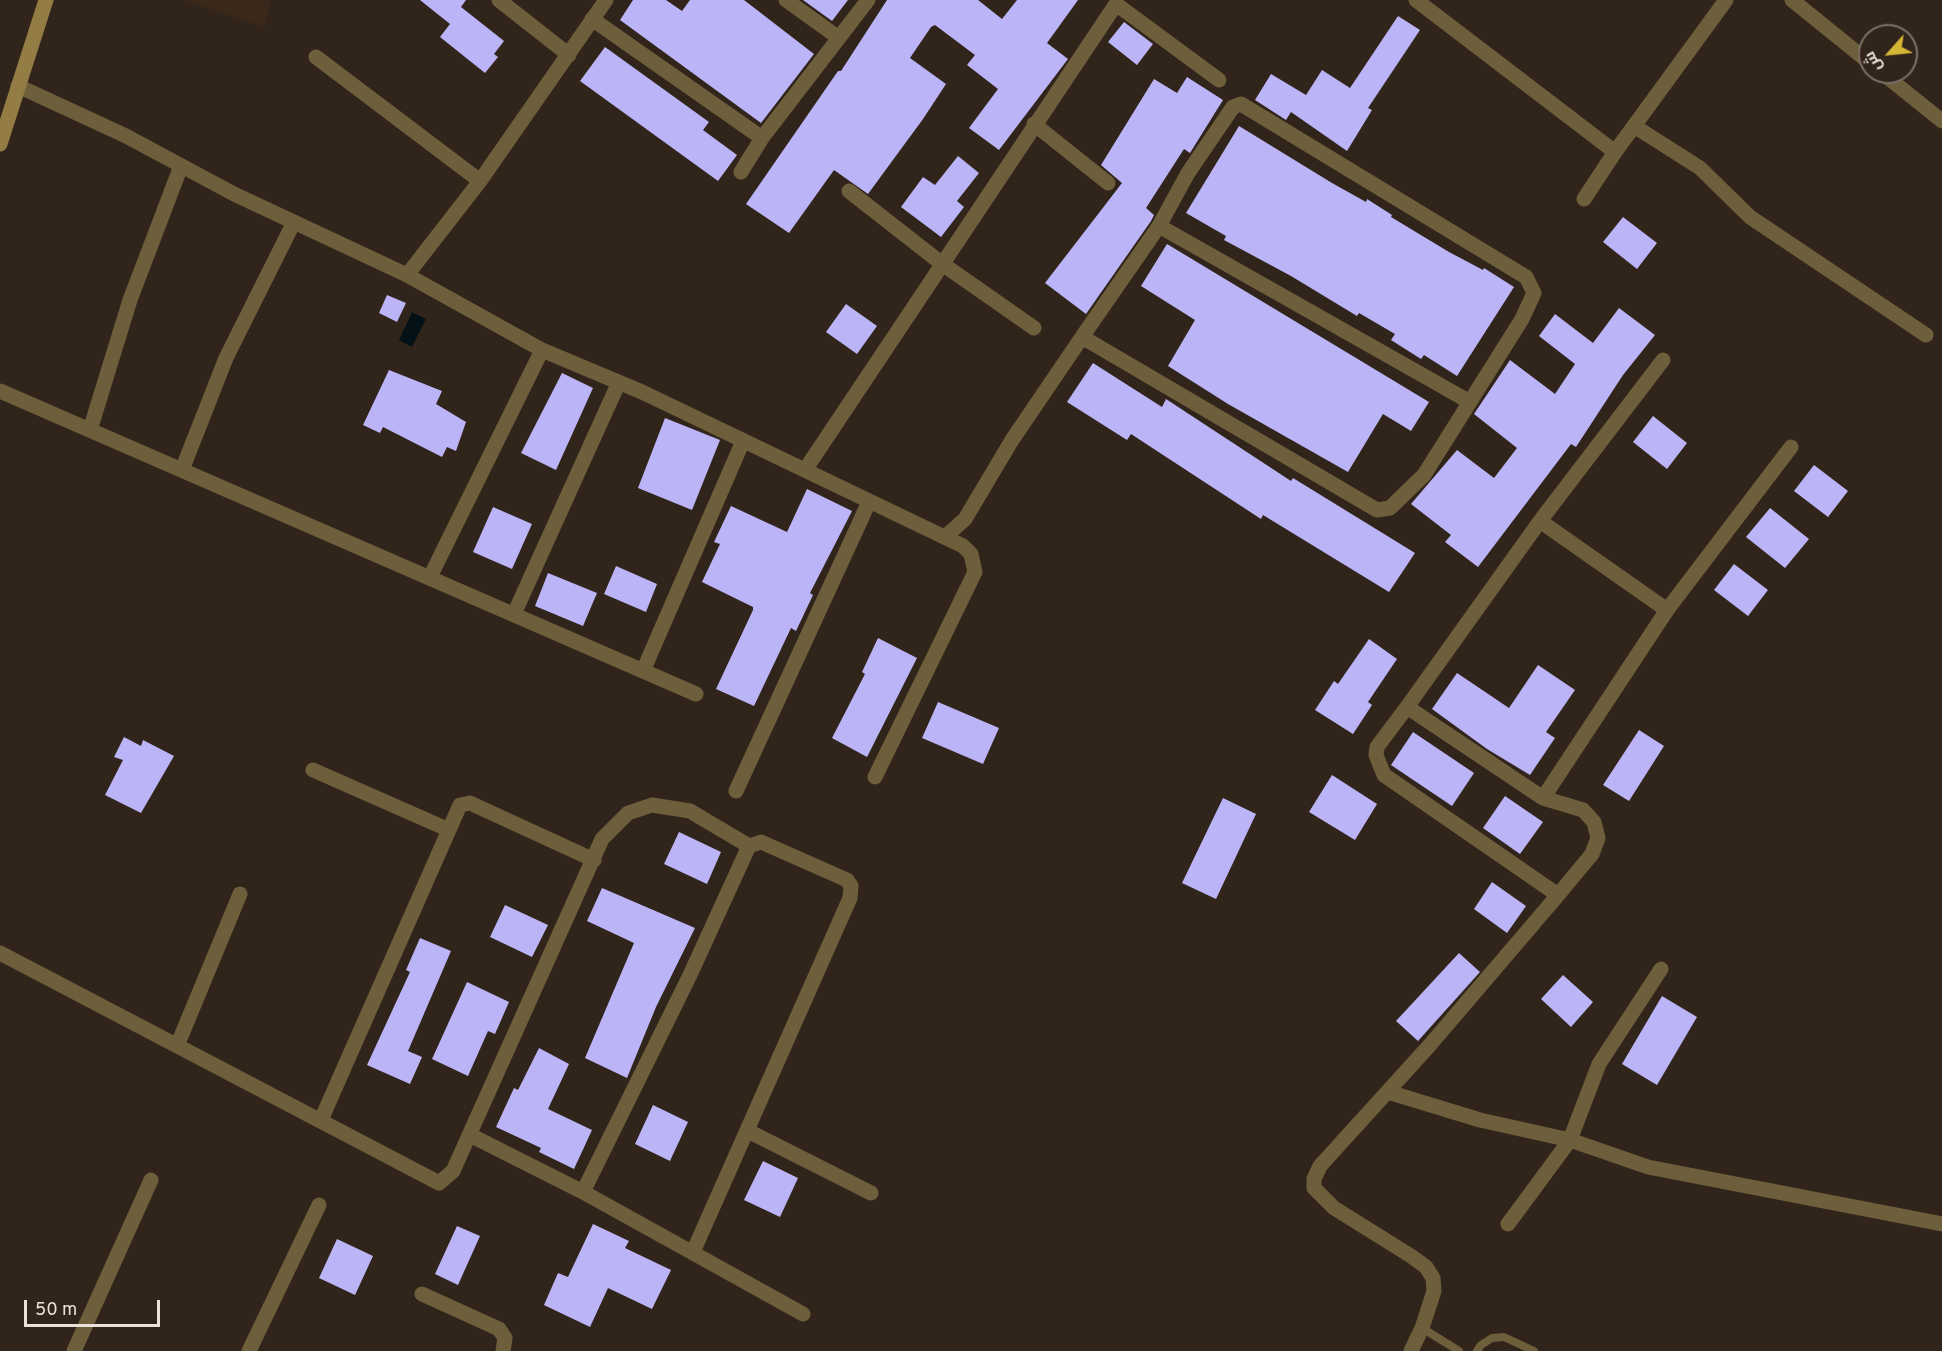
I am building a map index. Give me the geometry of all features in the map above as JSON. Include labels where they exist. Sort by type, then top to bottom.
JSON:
[{"type":"main road","points":[[1,134],[46,0]]},
{"type":"street","points":[[499,0],[569,55]]},
{"type":"street","points":[[407,275],[480,181],[606,0]]},
{"type":"street","points":[[786,0],[839,38]]},
{"type":"street","points":[[741,172],[762,138],[868,0]]},
{"type":"street","points":[[1416,0],[1615,152]]},
{"type":"street","points":[[1584,199],[1615,152],[1725,0]]},
{"type":"street","points":[[1792,0],[1858,53]]},
{"type":"street","points":[[805,470],[1113,2],[1219,80]]},
{"type":"street","points":[[592,19],[762,138]]},
{"type":"street","points":[[316,57],[480,181]]},
{"type":"street","points":[[1896,84],[1942,121]]},
{"type":"street","points":[[18,86],[126,136],[294,222],[407,275],[542,350],[618,382],[963,546],[971,554],[975,572],[875,777]]},
{"type":"street","points":[[945,537],[964,519],[1012,440],[1082,337],[1160,226],[1201,154],[1233,107],[1241,104],[1526,277],[1534,293],[1522,319],[1424,475],[1390,508],[1377,510],[1082,337]]},
{"type":"street","points":[[1034,124],[1108,183]]},
{"type":"street","points":[[1634,126],[1700,168],[1750,217],[1926,335]]},
{"type":"street","points":[[90,430],[130,300],[181,166]]},
{"type":"street","points":[[849,191],[941,263],[1034,328]]},
{"type":"street","points":[[182,470],[226,358],[294,222]]},
{"type":"street","points":[[1160,226],[1470,402]]},
{"type":"street","points":[[430,577],[542,350]]},
{"type":"street","points":[[1558,894],[1384,775],[1376,755],[1377,747],[1540,521],[1663,360]]},
{"type":"street","points":[[514,614],[618,382]]},
{"type":"street","points":[[0,391],[696,694]]},
{"type":"street","points":[[643,671],[743,441]]},
{"type":"street","points":[[1543,798],[1667,610],[1791,447]]},
{"type":"street","points":[[736,791],[869,501]]},
{"type":"street","points":[[1540,521],[1667,610]]},
{"type":"street","points":[[1407,707],[1543,798],[1583,810],[1594,822],[1598,838],[1592,854],[1388,1092],[1320,1166],[1314,1179],[1314,1188],[1334,1208],[1426,1267],[1433,1278],[1434,1292],[1422,1328],[1411,1351]]},
{"type":"street","points":[[313,770],[447,829]]},
{"type":"street","points":[[321,1120],[447,829],[460,805],[470,802],[594,860]]},
{"type":"street","points":[[0,953],[439,1183],[453,1171],[602,839],[628,813],[651,805],[690,811],[749,846]]},
{"type":"street","points":[[583,1192],[690,975],[749,846],[761,842],[847,880],[852,892],[693,1252]]},
{"type":"street","points":[[177,1046],[240,894]]},
{"type":"street","points":[[1508,1224],[1570,1140],[1599,1064],[1661,969]]},
{"type":"street","points":[[1388,1092],[1479,1120],[1570,1140],[1648,1167],[1942,1224]]},
{"type":"street","points":[[748,1131],[871,1193]]},
{"type":"street","points":[[470,1135],[583,1192],[803,1314]]},
{"type":"street","points":[[74,1351],[151,1180]]},
{"type":"street","points":[[249,1351],[319,1205]]},
{"type":"street","points":[[422,1294],[499,1329],[505,1338],[503,1351]]},
{"type":"lane","points":[[1422,1328],[1459,1351]]},
{"type":"lane","points":[[1477,1351],[1481,1345],[1492,1338],[1504,1337],[1534,1351]]},
{"type":"shaded area","points":[[184,0],[271,0],[264,27]]},
{"type":"shaded area","points":[[412,312],[426,319],[412,347],[399,340]]},
{"type":"building","points":[[420,0],[466,0],[461,7],[504,41],[494,54],[498,57],[485,73],[440,37],[450,24]]},
{"type":"building","points":[[633,0],[666,0],[682,11],[690,0],[744,0],[814,54],[761,123],[620,20]]},
{"type":"building","points":[[803,0],[848,0],[832,21]]},
{"type":"building","points":[[887,0],[978,0],[1002,19],[1017,0],[1078,0],[1047,43],[1068,59],[999,150],[969,128],[998,89],[967,65],[975,55],[935,25],[931,27],[910,58],[946,84],[923,119],[868,194],[834,170],[789,233],[746,204],[838,71],[841,71]]},
{"type":"building","points":[[1398,16],[1420,30],[1368,108],[1372,110],[1347,151],[1291,112],[1286,120],[1255,100],[1271,74],[1306,95],[1322,70],[1350,88]]},
{"type":"building","points":[[1124,22],[1153,44],[1137,65],[1108,42]]},
{"type":"building","points":[[605,47],[709,122],[703,130],[737,155],[718,181],[580,81]]},
{"type":"building","points":[[1187,77],[1223,100],[1190,153],[1184,149],[1146,208],[1154,215],[1151,221],[1086,314],[1045,283],[1122,183],[1101,165],[1154,79],[1177,93]]},
{"type":"building","points":[[1239,126],[1332,183],[1366,202],[1367,199],[1392,215],[1391,217],[1449,252],[1483,270],[1484,268],[1514,287],[1457,376],[1424,355],[1421,359],[1391,340],[1395,334],[1359,313],[1357,316],[1291,276],[1224,240],[1226,236],[1186,213]]},
{"type":"building","points":[[958,156],[979,173],[957,201],[964,207],[941,237],[901,207],[923,177],[935,185]]},
{"type":"building","points":[[1623,217],[1657,243],[1637,269],[1603,242]]},
{"type":"building","points":[[1167,244],[1429,402],[1411,431],[1383,414],[1348,472],[1228,404],[1168,366],[1195,320],[1141,286]]},
{"type":"building","points":[[387,295],[406,303],[397,322],[379,313]]},
{"type":"building","points":[[846,304],[877,326],[857,354],[826,332]]},
{"type":"building","points":[[1619,308],[1655,335],[1623,375],[1576,447],[1571,444],[1478,567],[1445,542],[1451,535],[1411,504],[1457,450],[1494,478],[1517,448],[1474,414],[1510,360],[1555,394],[1575,364],[1539,336],[1555,314],[1593,343]]},
{"type":"building","points":[[1093,363],[1162,407],[1166,399],[1291,481],[1293,478],[1415,553],[1389,592],[1263,515],[1261,519],[1131,434],[1127,440],[1067,402]]},
{"type":"building","points":[[389,370],[442,391],[436,404],[466,422],[456,451],[447,447],[442,457],[383,427],[380,433],[363,425]]},
{"type":"building","points":[[562,373],[593,388],[556,470],[521,453]]},
{"type":"building","points":[[1653,416],[1687,443],[1667,469],[1633,442]]},
{"type":"building","points":[[665,418],[720,440],[692,510],[638,488]]},
{"type":"building","points":[[1814,465],[1848,491],[1828,517],[1794,491]]},
{"type":"building","points":[[807,489],[852,511],[810,593],[813,595],[796,631],[791,628],[754,706],[716,689],[753,607],[702,582],[720,544],[714,542],[731,506],[787,532]]},
{"type":"building","points":[[493,507],[532,524],[512,569],[473,552]]},
{"type":"building","points":[[1770,508],[1809,539],[1785,568],[1746,537]]},
{"type":"building","points":[[1734,564],[1768,590],[1748,616],[1714,590]]},
{"type":"building","points":[[616,566],[657,584],[646,612],[604,594]]},
{"type":"building","points":[[548,573],[597,593],[583,626],[535,606]]},
{"type":"building","points":[[878,638],[917,658],[867,757],[832,738],[865,674],[862,672]]},
{"type":"building","points":[[1369,639],[1397,659],[1368,702],[1372,705],[1353,734],[1315,710],[1334,681],[1338,684]]},
{"type":"building","points":[[1538,665],[1575,690],[1546,732],[1555,738],[1530,775],[1487,749],[1432,709],[1457,673],[1509,708]]},
{"type":"building","points":[[938,702],[999,728],[983,764],[922,738]]},
{"type":"building","points":[[1639,730],[1664,746],[1629,801],[1603,785]]},
{"type":"building","points":[[1413,732],[1474,773],[1452,806],[1391,765]]},
{"type":"building","points":[[124,737],[141,746],[143,740],[174,756],[141,813],[105,795],[123,760],[114,757]]},
{"type":"building","points":[[1332,775],[1377,804],[1355,840],[1309,812]]},
{"type":"building","points":[[1505,796],[1543,822],[1520,854],[1483,828]]},
{"type":"building","points":[[1223,798],[1256,814],[1216,899],[1182,883]]},
{"type":"building","points":[[679,832],[721,852],[707,884],[664,864]]},
{"type":"building","points":[[1492,882],[1526,906],[1507,933],[1474,909]]},
{"type":"building","points":[[602,888],[695,928],[656,1007],[627,1078],[585,1058],[634,943],[587,921]]},
{"type":"building","points":[[505,905],[548,925],[532,957],[490,937]]},
{"type":"building","points":[[420,938],[451,951],[408,1051],[422,1057],[410,1084],[367,1065],[410,972],[406,970]]},
{"type":"building","points":[[1459,953],[1480,972],[1418,1041],[1396,1021]]},
{"type":"building","points":[[1563,975],[1593,1002],[1571,1027],[1541,999]]},
{"type":"building","points":[[467,982],[509,1002],[495,1034],[488,1031],[468,1076],[432,1059]]},
{"type":"building","points":[[1662,996],[1697,1017],[1657,1085],[1622,1064]]},
{"type":"building","points":[[539,1048],[569,1064],[548,1109],[592,1130],[574,1169],[539,1152],[541,1148],[496,1127],[514,1088],[518,1090]]},
{"type":"building","points":[[653,1105],[688,1122],[670,1161],[635,1144]]},
{"type":"building","points":[[763,1161],[798,1178],[780,1217],[744,1200]]},
{"type":"building","points":[[593,1224],[629,1241],[625,1248],[671,1270],[652,1309],[608,1288],[590,1327],[544,1305],[558,1273],[568,1277]]},
{"type":"building","points":[[457,1226],[480,1236],[458,1285],[435,1274]]},
{"type":"building","points":[[337,1239],[373,1256],[355,1295],[319,1278]]}]
